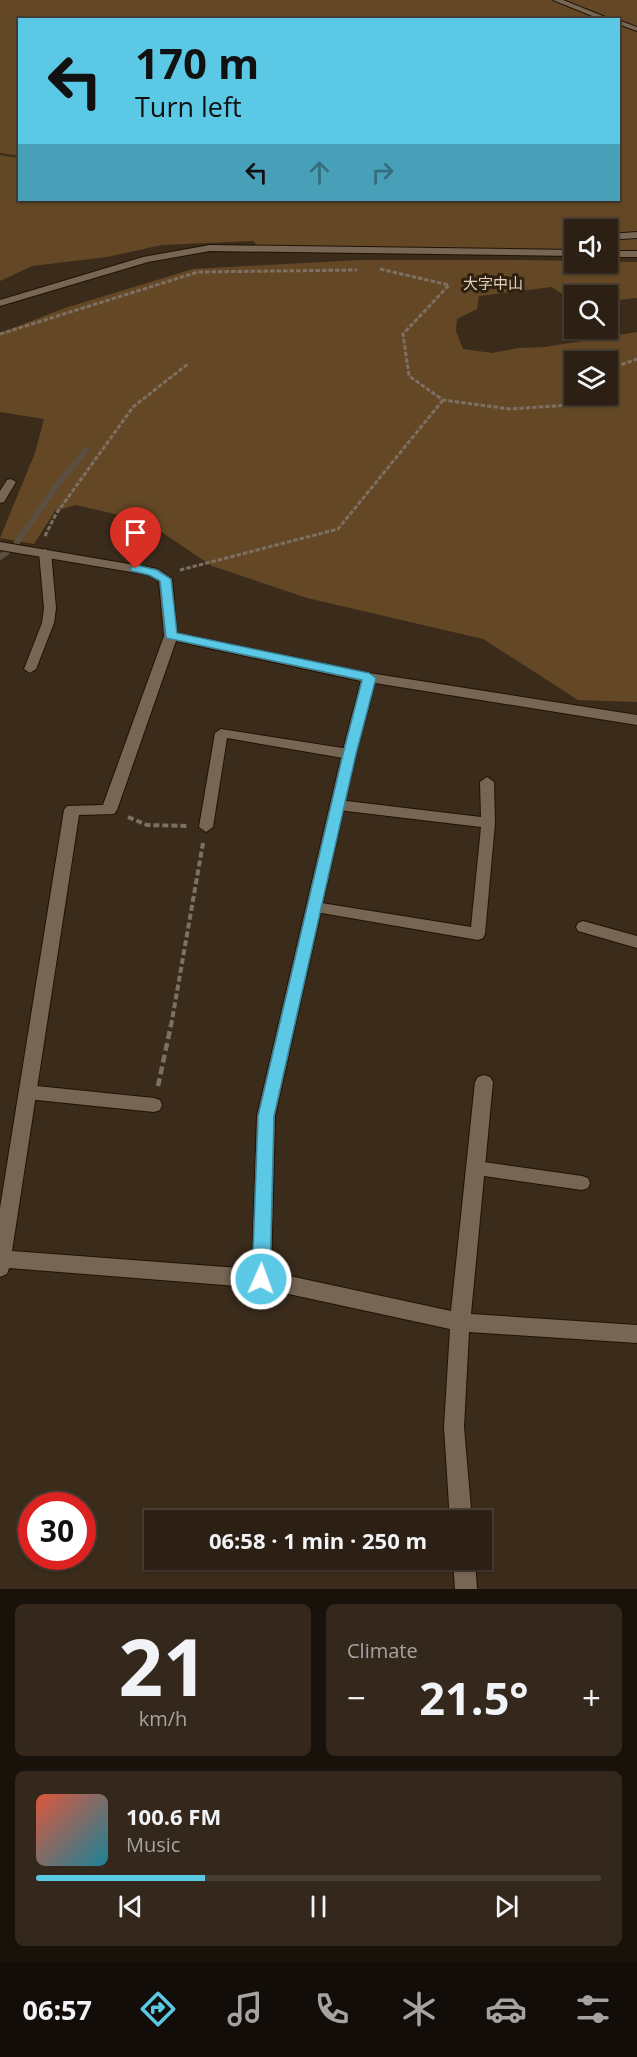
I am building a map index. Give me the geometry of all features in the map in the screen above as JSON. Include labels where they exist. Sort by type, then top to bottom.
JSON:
[{"type":"street","points":[[0,303],[147,259],[210,248],[564,253]]},
{"type":"street","points":[[618,254],[637,254]]},
{"type":"street","points":[[0,546],[42,551],[153,572],[165,579],[171,636],[109,810],[72,810],[1,1263],[261,1279],[460,1322],[637,1334]]},
{"type":"street","points":[[171,636],[369,678],[637,720]]},
{"type":"street","points":[[261,1279],[266,1116],[349,754],[369,678]]},
{"type":"street","points":[[460,1510],[454,1427],[460,1322],[484,1082]]},
{"type":"street","points":[[465,1570],[466,1589]]},
{"type":"lane","points":[[557,0],[605,18]]},
{"type":"lane","points":[[620,23],[637,29]]},
{"type":"lane","points":[[618,236],[637,235]]},
{"type":"lane","points":[[0,500],[11,482]]},
{"type":"lane","points":[[30,669],[48,623],[50,608],[42,551]]},
{"type":"lane","points":[[206,827],[221,733],[349,754]]},
{"type":"lane","points":[[315,907],[478,934],[488,823],[487,782]]},
{"type":"lane","points":[[338,806],[488,823]]},
{"type":"lane","points":[[583,927],[637,942]]},
{"type":"lane","points":[[27,1092],[154,1105]]},
{"type":"lane","points":[[477,1168],[582,1183]]},
{"type":"path","points":[[380,269],[449,285],[403,334],[409,376],[443,400],[510,409],[570,405]]},
{"type":"path","points":[[0,334],[198,272],[357,270]]},
{"type":"path","points":[[618,366],[637,359]]},
{"type":"path","points":[[42,551],[56,514],[133,407],[189,363]]},
{"type":"path","points":[[159,576],[338,529],[443,400]]},
{"type":"path","points":[[109,810],[147,825],[206,827],[179,986],[154,1105]]},
{"type":"shaded area","points":[[0,0],[637,0],[637,257],[618,256],[618,219],[564,219],[564,255],[262,250],[253,241],[162,245],[107,257],[32,266],[0,281],[0,155],[18,158],[18,201],[620,201],[620,18],[18,18],[18,156],[0,153]]},
{"type":"shaded area","points":[[359,260],[521,260],[564,261],[564,273],[618,273],[618,262],[637,262],[637,298],[618,300],[618,285],[564,285],[564,295],[552,287],[479,296],[477,309],[457,319],[456,331],[463,349],[492,353],[594,339],[618,339],[618,335],[637,332],[637,702],[578,700],[483,639],[307,598],[212,566],[145,521],[76,505],[55,511],[34,544],[0,538],[35,453],[44,419],[0,412],[0,333],[65,308],[193,269]]},
{"type":"waterway","points":[[17,542],[60,481],[86,450]]},
{"type":"waterway","points":[[0,557],[7,552]]},
{"type":"district","name":"大字中山","points":[[493,283]]},
{"type":"route","points":[[136,569],[153,572],[165,579],[171,636],[369,678],[349,754],[266,1116],[261,1279]]}]
